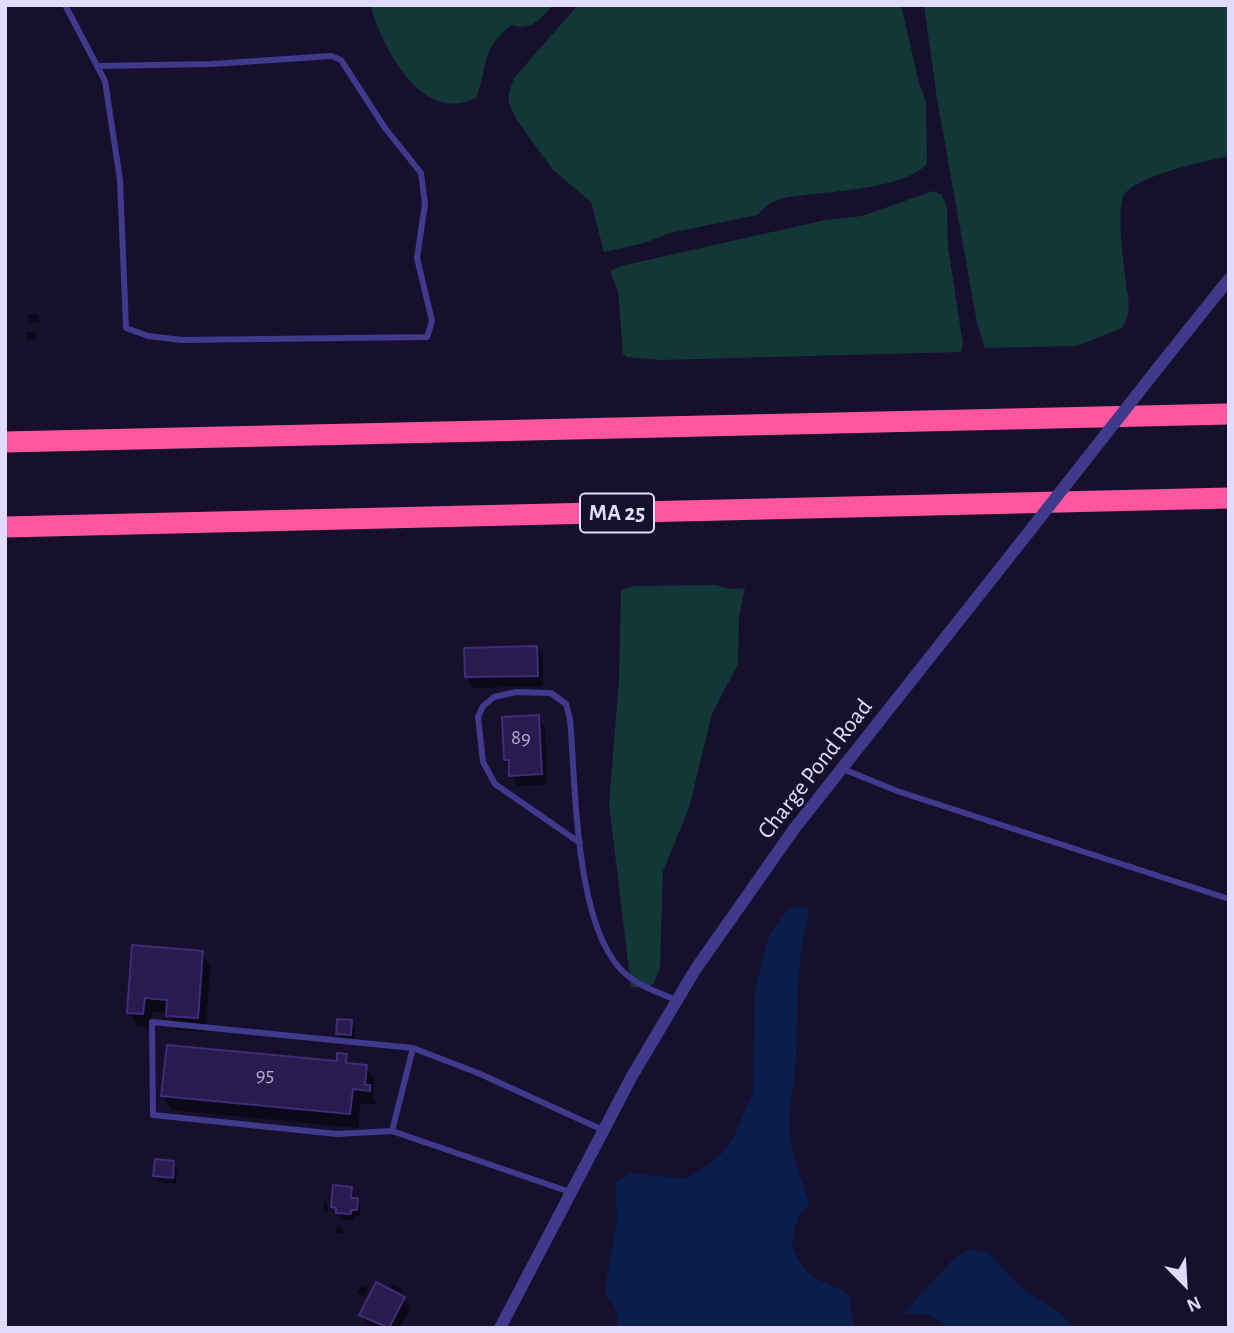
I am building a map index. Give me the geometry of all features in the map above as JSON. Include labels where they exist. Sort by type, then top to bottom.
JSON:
[{"type":"highway","points":[[5,442],[1229,414]]},
{"type":"highway","name":"MA 25","points":[[5,527],[1229,498]]},
{"type":"street","name":"Charge Pond Road","points":[[500,1328],[603,1130],[676,1000],[773,856],[1229,279]]},
{"type":"lane","points":[[65,5],[105,81],[120,180],[126,328],[148,336],[182,340],[427,337],[432,321],[417,258],[425,204],[421,173],[385,128],[341,60],[331,56],[212,64],[98,66]]},
{"type":"lane","points":[[580,843],[495,784],[483,762],[478,717],[483,706],[494,697],[516,692],[551,693],[566,704],[570,719],[580,843],[589,907],[604,945],[627,976],[676,1000]]},
{"type":"lane","points":[[843,769],[897,791],[1229,899]]},
{"type":"lane","points":[[570,1192],[392,1131],[337,1134],[153,1115],[152,1022],[413,1048],[478,1073],[603,1130]]},
{"type":"lane","points":[[392,1131],[413,1048]]},
{"type":"green space","points":[[370,5],[553,5],[535,22],[524,27],[511,25],[501,34],[490,50],[476,98],[456,104],[438,101],[422,92],[407,78],[384,41]]},
{"type":"green space","points":[[578,5],[901,5],[919,83],[926,101],[927,164],[899,180],[784,198],[770,203],[757,215],[670,233],[644,243],[604,252],[591,202],[553,170],[516,119],[509,104],[509,92],[514,78]]},
{"type":"green space","points":[[924,5],[1229,5],[1229,156],[1152,177],[1137,184],[1122,200],[1122,252],[1129,305],[1128,316],[1122,328],[1077,346],[985,348],[977,323],[937,99]]},
{"type":"green space","points":[[933,191],[942,195],[947,207],[948,247],[963,344],[961,352],[661,360],[627,357],[623,354],[618,291],[610,271],[621,266],[825,220],[862,216]]},
{"type":"green space","points":[[715,585],[730,589],[745,588],[739,616],[738,664],[712,714],[689,808],[663,871],[660,967],[654,983],[647,988],[631,987],[609,804],[619,679],[621,590],[633,586]]},
{"type":"water","points":[[804,906],[810,910],[800,966],[796,1060],[789,1126],[795,1161],[810,1202],[798,1218],[791,1245],[804,1269],[812,1277],[844,1291],[849,1299],[854,1328],[617,1328],[616,1311],[607,1298],[605,1289],[617,1219],[615,1182],[631,1173],[687,1179],[719,1157],[733,1138],[753,1092],[755,989],[768,938],[788,909]]},
{"type":"water","points":[[970,1249],[989,1253],[1022,1289],[1062,1315],[1075,1328],[950,1328],[930,1315],[904,1313],[952,1260]]},
{"type":"building","points":[[537,646],[538,676],[465,677],[464,648]]},
{"type":"building","points":[[539,715],[542,774],[509,776],[509,760],[504,760],[502,717]]},
{"type":"building","points":[[132,945],[203,951],[198,1018],[166,1016],[167,1000],[145,998],[143,1014],[127,1013]]},
{"type":"building","points":[[337,1019],[352,1020],[351,1035],[336,1034]]},
{"type":"building","points":[[167,1045],[337,1061],[337,1053],[347,1054],[346,1063],[367,1065],[365,1085],[370,1085],[370,1091],[353,1089],[350,1114],[161,1096]]},
{"type":"building","points":[[155,1159],[174,1161],[173,1178],[153,1176]]},
{"type":"building","points":[[333,1185],[352,1187],[351,1198],[358,1198],[357,1210],[351,1210],[351,1214],[336,1213],[336,1208],[331,1207]]},
{"type":"building","points":[[376,1282],[405,1297],[389,1328],[359,1315]]}]
